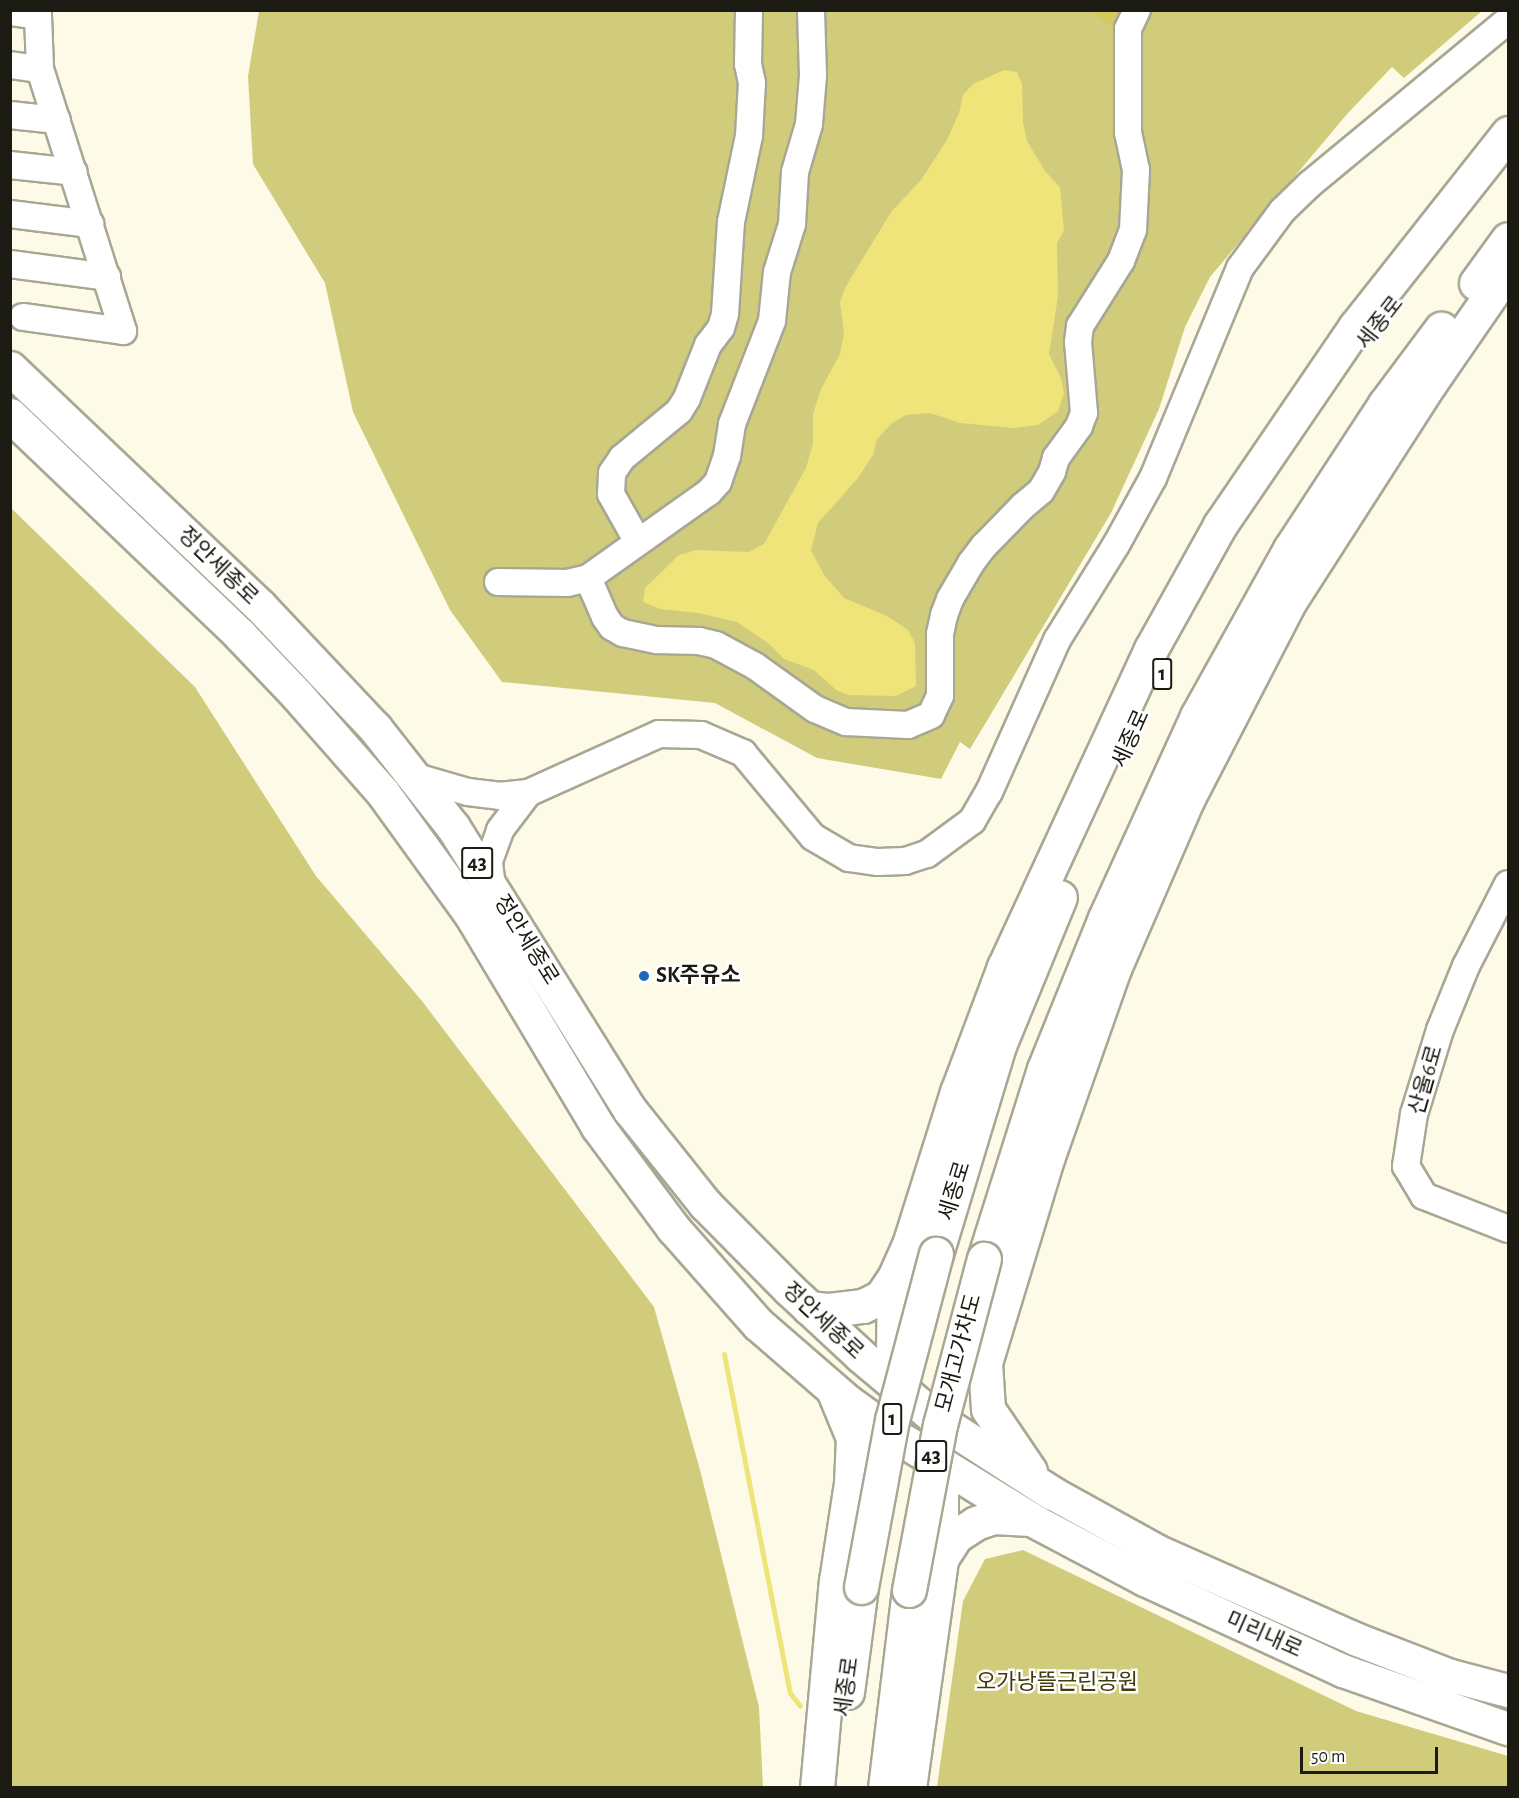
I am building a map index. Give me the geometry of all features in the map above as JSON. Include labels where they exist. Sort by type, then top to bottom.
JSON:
[{"type":"highway","points":[[809,1308],[829,1310],[863,1306],[881,1297],[894,1278],[909,1245],[957,1092],[1004,967],[1151,649],[1220,525],[1355,327],[1509,133]]},
{"type":"highway","name":"세종로","points":[[834,1788],[861,1587],[892,1420],[936,1254],[998,1048],[1060,897],[1155,687],[1246,524],[1347,364],[1509,157]]},
{"type":"highway","name":"모개고가차도","points":[[885,1788],[909,1590],[940,1425],[984,1259],[1044,1069],[1105,918],[1197,716],[1290,549],[1372,423],[1509,239]]},
{"type":"highway","points":[[851,1483],[876,1446],[959,1400],[977,1381],[985,1363],[1048,1156],[1113,971],[1187,800],[1288,604],[1430,383],[1509,270]]},
{"type":"highway","name":"정안세종로","points":[[10,368],[260,606],[375,728],[416,777],[492,886],[630,1110],[705,1204],[809,1308],[902,1391],[914,1425],[929,1455],[1030,1519]]},
{"type":"highway","name":"정안세종로","points":[[10,416],[238,634],[297,695],[383,793],[470,913],[598,1127],[673,1228],[758,1324],[834,1390],[914,1425],[1052,1493]]},
{"type":"highway","points":[[894,1278],[893,1354],[902,1391]]},
{"type":"highway","points":[[985,1363],[988,1409],[1031,1473],[1052,1493]]},
{"type":"highway","points":[[817,1788],[836,1581],[851,1483],[853,1438],[834,1390]]},
{"type":"highway","points":[[909,1788],[941,1559],[940,1484],[929,1455]]},
{"type":"highway","points":[[941,1559],[956,1536],[976,1523],[993,1517],[1030,1519]]},
{"type":"main road","name":"미리내로","points":[[1052,1493],[1100,1522],[1160,1552],[1355,1639],[1451,1676],[1509,1691]]},
{"type":"main road","name":"미리내로","points":[[1030,1519],[1145,1580],[1322,1662],[1439,1707],[1509,1729]]},
{"type":"street","points":[[638,542],[611,494],[612,472],[622,458],[679,411],[687,398],[708,345],[721,328],[725,314],[731,222],[750,136],[752,83],[748,64],[749,10]]},
{"type":"street","points":[[498,582],[567,583],[588,578],[709,492],[723,472],[732,424],[772,321],[777,272],[792,224],[795,172],[808,133],[811,112],[812,10]]},
{"type":"street","points":[[588,578],[605,617],[612,627],[623,633],[637,637],[699,641],[716,645],[755,666],[814,709],[846,722],[908,725],[930,715],[940,696],[940,634],[944,615],[951,599],[971,563],[984,546],[1041,491],[1052,472],[1056,458],[1079,426],[1084,413],[1078,342],[1080,326],[1121,261],[1134,220],[1136,170],[1128,133],[1128,29],[1137,10]]},
{"type":"street","points":[[10,12],[38,16],[40,69],[123,331],[23,317]]},
{"type":"street","points":[[416,777],[468,792],[499,796],[528,793],[658,734],[701,735],[743,753],[813,837],[849,858],[878,862],[905,861],[927,854],[972,821],[989,792],[1021,725],[1057,640],[1116,545],[1153,478],[1240,268],[1282,211],[1310,184],[1509,20]]},
{"type":"street","points":[[10,65],[40,69]]},
{"type":"street","points":[[10,115],[57,120]]},
{"type":"street","points":[[10,165],[74,172]]},
{"type":"street","points":[[10,214],[90,224]]},
{"type":"street","points":[[10,264],[107,277]]},
{"type":"street","points":[[492,886],[489,861],[500,830],[528,793]]},
{"type":"street","name":"산울6로","points":[[1509,884],[1466,966],[1440,1030],[1414,1114],[1406,1166],[1424,1196],[1509,1229]]},
{"type":"green space","points":[[259,11],[1482,11],[1404,78],[1392,67],[1348,113],[1210,277],[1185,327],[1159,409],[1111,513],[970,749],[960,742],[941,779],[817,758],[715,703],[502,682],[450,610],[353,412],[325,283],[253,164],[248,76]]},
{"type":"green space","points":[[10,507],[195,687],[316,876],[422,1001],[654,1307],[700,1470],[759,1707],[763,1787],[11,1787]]},
{"type":"green space","name":"오가낭뜰근린공원","points":[[1023,1550],[1356,1711],[1508,1756],[1508,1787],[937,1787],[963,1601],[985,1559]]},
{"type":"shaded area","points":[[1004,70],[1017,72],[1022,84],[1023,122],[1027,141],[1045,171],[1060,187],[1064,230],[1057,243],[1058,296],[1049,354],[1061,378],[1064,393],[1058,411],[1038,425],[1013,428],[960,423],[930,413],[906,415],[892,423],[877,439],[873,455],[858,478],[818,523],[811,550],[824,575],[844,598],[887,616],[908,630],[915,643],[916,686],[896,696],[848,695],[836,690],[814,670],[784,659],[768,643],[737,622],[698,613],[660,609],[643,602],[645,588],[679,555],[696,550],[749,552],[764,544],[806,468],[813,443],[813,414],[821,389],[840,354],[844,333],[840,302],[845,288],[891,212],[921,180],[947,140],[959,113],[963,95],[973,84]]},
{"type":"building","points":[[1090,10],[1120,10],[1113,28]]},
{"type":"waterway","points":[[724,1354],[790,1693],[800,1706]]},
{"type":"place","name":"SK주유소","points":[[644,976]]}]
